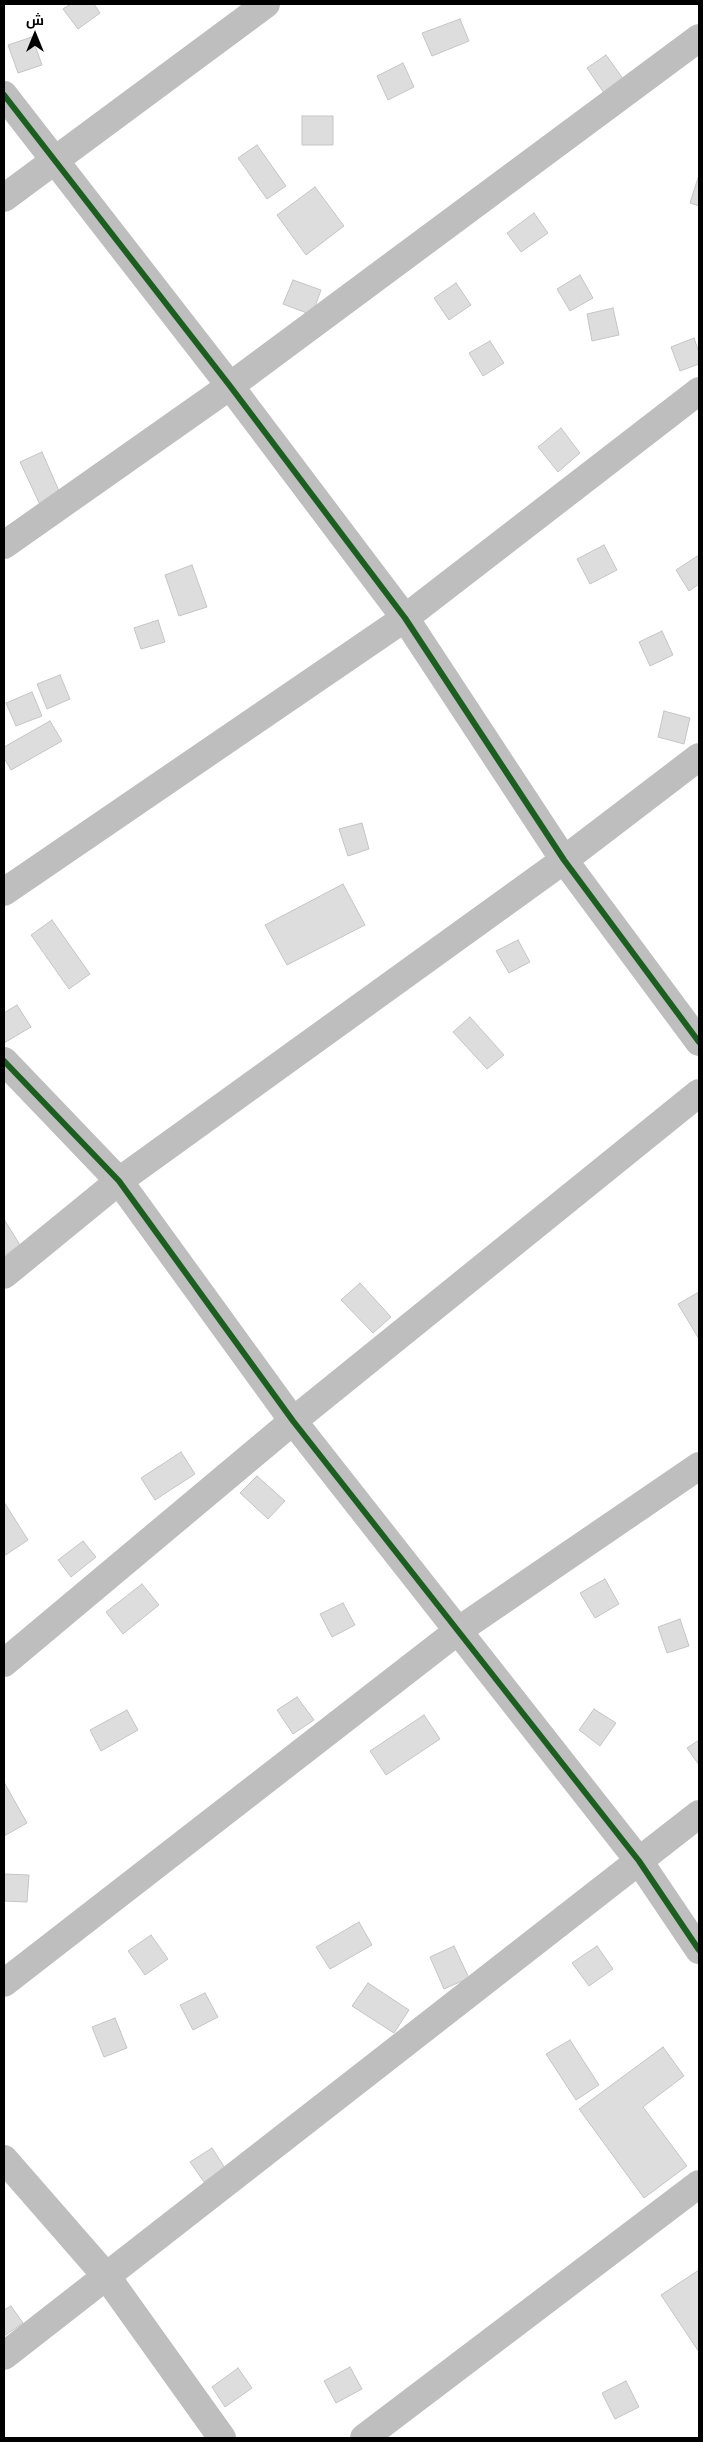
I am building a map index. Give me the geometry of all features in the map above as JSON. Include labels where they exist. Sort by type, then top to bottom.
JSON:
[{"type":"street","points":[[4,198],[266,4]]},
{"type":"street","points":[[4,545],[230,386],[699,38]]},
{"type":"street","points":[[4,95],[230,386],[405,618],[564,860],[699,1042]]},
{"type":"street","points":[[4,892],[405,618],[699,391]]},
{"type":"street","points":[[4,1275],[119,1181],[564,860],[699,757]]},
{"type":"street","points":[[4,1061],[119,1181],[292,1421],[459,1630],[639,1861],[699,1950]]},
{"type":"street","points":[[4,1663],[292,1421],[699,1093]]},
{"type":"street","points":[[4,1983],[459,1630],[699,1466]]},
{"type":"street","points":[[4,2356],[699,1814]]},
{"type":"street","points":[[4,2159],[106,2277],[222,2438]]},
{"type":"street","points":[[364,2438],[699,2184]]},
{"type":"building","points":[[71,4],[94,4],[100,13],[78,29],[63,9]]},
{"type":"building","points":[[460,19],[469,41],[432,56],[422,33]]},
{"type":"building","points":[[32,37],[42,65],[18,73],[8,45]]},
{"type":"building","points":[[606,55],[624,80],[604,93],[587,68]]},
{"type":"building","points":[[403,63],[414,87],[388,100],[377,76]]},
{"type":"building","points":[[302,116],[333,116],[333,145],[302,145]]},
{"type":"building","points":[[257,145],[286,186],[267,199],[238,158]]},
{"type":"building","points":[[699,178],[699,206],[690,203]]},
{"type":"building","points":[[315,187],[344,226],[306,255],[277,215]]},
{"type":"building","points":[[534,213],[548,233],[521,252],[507,233]]},
{"type":"building","points":[[580,275],[593,298],[570,311],[557,289]]},
{"type":"building","points":[[293,280],[321,290],[312,315],[283,304]]},
{"type":"building","points":[[456,283],[471,305],[449,320],[434,298]]},
{"type":"building","points":[[613,308],[619,335],[592,341],[587,314]]},
{"type":"building","points":[[694,338],[699,353],[699,364],[680,371],[671,347]]},
{"type":"building","points":[[490,341],[504,363],[483,376],[469,353]]},
{"type":"building","points":[[561,428],[580,453],[558,472],[538,447]]},
{"type":"building","points":[[42,452],[63,500],[42,509],[20,462]]},
{"type":"building","points":[[604,545],[617,570],[590,584],[577,559]]},
{"type":"building","points":[[699,555],[699,584],[689,591],[676,570]]},
{"type":"building","points":[[192,565],[207,607],[179,616],[165,575]]},
{"type":"building","points":[[158,620],[165,642],[141,649],[134,628]]},
{"type":"building","points":[[662,631],[673,655],[650,666],[639,642]]},
{"type":"building","points":[[60,675],[70,699],[47,709],[37,684]]},
{"type":"building","points":[[32,692],[42,716],[16,726],[6,703]]},
{"type":"building","points":[[664,711],[690,718],[684,744],[658,737]]},
{"type":"building","points":[[50,721],[62,741],[11,770],[4,758],[4,747]]},
{"type":"building","points":[[362,823],[369,849],[348,856],[339,829]]},
{"type":"building","points":[[343,884],[365,925],[287,965],[265,925]]},
{"type":"building","points":[[52,920],[90,974],[69,989],[31,935]]},
{"type":"building","points":[[518,940],[530,962],[509,973],[496,951]]},
{"type":"building","points":[[17,1005],[31,1027],[4,1043],[4,1013]]},
{"type":"building","points":[[470,1017],[504,1055],[487,1069],[453,1032]]},
{"type":"building","points":[[4,1222],[20,1245],[4,1256]]},
{"type":"building","points":[[360,1283],[391,1317],[373,1333],[341,1300]]},
{"type":"building","points":[[699,1292],[699,1339],[678,1304]]},
{"type":"building","points":[[181,1452],[195,1474],[155,1500],[141,1478]]},
{"type":"building","points":[[257,1476],[285,1501],[268,1519],[240,1493]]},
{"type":"building","points":[[4,1502],[28,1540],[4,1556]]},
{"type":"building","points":[[83,1541],[96,1557],[71,1577],[58,1560]]},
{"type":"building","points":[[605,1579],[619,1604],[595,1618],[580,1593]]},
{"type":"building","points":[[142,1584],[159,1605],[123,1634],[106,1612]]},
{"type":"building","points":[[343,1603],[355,1625],[332,1637],[320,1614]]},
{"type":"building","points":[[680,1619],[689,1646],[667,1653],[658,1627]]},
{"type":"building","points":[[297,1697],[314,1720],[293,1734],[277,1710]]},
{"type":"building","points":[[594,1709],[616,1723],[600,1746],[579,1730]]},
{"type":"building","points":[[127,1710],[138,1730],[101,1751],[90,1730]]},
{"type":"building","points":[[424,1715],[440,1739],[386,1775],[370,1751]]},
{"type":"building","points":[[699,1740],[699,1765],[687,1748]]},
{"type":"building","points":[[4,1782],[27,1823],[4,1836]]},
{"type":"building","points":[[4,1874],[29,1875],[27,1902],[4,1901]]},
{"type":"building","points":[[359,1922],[372,1945],[330,1969],[316,1947]]},
{"type":"building","points":[[151,1935],[168,1959],[145,1975],[128,1951]]},
{"type":"building","points":[[454,1946],[469,1978],[444,1989],[430,1957]]},
{"type":"building","points":[[597,1946],[613,1969],[589,1986],[572,1963]]},
{"type":"building","points":[[368,1983],[409,2010],[394,2033],[352,2006]]},
{"type":"building","points":[[205,1993],[218,2017],[193,2030],[180,2005]]},
{"type":"building","points":[[115,2018],[127,2048],[104,2057],[92,2027]]},
{"type":"building","points":[[570,2040],[599,2085],[576,2100],[546,2054]]},
{"type":"building","points":[[663,2047],[684,2076],[643,2107],[687,2166],[644,2198],[579,2109]]},
{"type":"building","points":[[212,2148],[225,2168],[204,2182],[190,2162]]},
{"type":"building","points":[[699,2270],[699,2352],[661,2295]]},
{"type":"building","points":[[11,2306],[23,2323],[4,2336],[4,2310]]},
{"type":"building","points":[[350,2367],[362,2389],[336,2403],[324,2381]]},
{"type":"building","points":[[238,2368],[252,2388],[225,2407],[212,2387]]},
{"type":"building","points":[[626,2381],[639,2407],[615,2419],[602,2393]]},
{"type":"cycle path","points":[[4,95],[230,386],[405,618],[564,860],[699,1042]]},
{"type":"cycle path","points":[[4,1061],[119,1181],[293,1421],[639,1861],[699,1950]]}]
